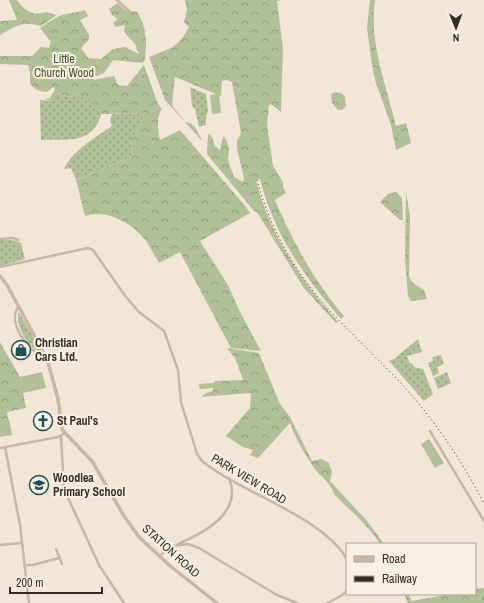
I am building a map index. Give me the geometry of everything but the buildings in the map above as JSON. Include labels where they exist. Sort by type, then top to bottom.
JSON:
[{"type":"street","points":[[117,0],[129,11]]},
{"type":"street","points":[[0,239],[13,238],[18,240]]},
{"type":"street","name":"PARK VIEW ROAD","points":[[0,267],[88,248],[93,250],[126,297],[139,312],[164,331],[178,370],[181,402],[197,454],[206,464],[318,529],[346,558]]},
{"type":"street","name":"STATION ROAD","points":[[0,276],[46,357],[56,390],[63,434],[92,461],[124,516],[139,537],[159,556],[217,603]]},
{"type":"street","points":[[18,307],[16,315],[21,336],[32,350],[46,357]]},
{"type":"street","points":[[430,431],[484,521]]},
{"type":"street","points":[[0,448],[63,434],[64,489],[99,565],[124,603]]},
{"type":"street","points":[[5,447],[22,544],[29,603]]},
{"type":"street","points":[[159,556],[173,546],[202,532],[226,513],[233,496],[233,486],[229,478]]},
{"type":"street","points":[[0,545],[22,544]]},
{"type":"street","points":[[173,546],[188,544],[199,548],[277,595],[297,603]]},
{"type":"street","points":[[56,549],[62,564]]},
{"type":"street","points":[[25,565],[33,565],[59,558]]},
{"type":"street","points":[[327,603],[334,601],[346,592]]},
{"type":"green space","points":[[9,0],[17,0],[29,12],[37,14],[46,12],[57,15],[41,26],[23,24],[0,35],[0,21],[17,20]]},
{"type":"green space","points":[[185,0],[282,0],[277,1],[283,48],[281,112],[271,104],[269,105],[267,125],[273,166],[283,182],[283,187],[286,193],[275,200],[305,261],[323,289],[344,316],[341,319],[315,287],[292,254],[274,219],[260,179],[256,180],[269,219],[288,256],[312,290],[338,322],[336,323],[303,287],[257,212],[254,211],[207,154],[208,134],[212,137],[215,146],[220,150],[223,136],[226,139],[229,148],[228,160],[234,177],[243,182],[244,178],[237,149],[237,141],[241,133],[232,82],[227,80],[222,81],[221,96],[175,77],[172,105],[185,122],[190,123],[195,127],[203,142],[165,100],[149,57],[173,47],[185,34],[189,27],[184,22],[187,10]]},
{"type":"green space","points":[[370,0],[375,0],[374,32],[376,48],[396,126],[406,123],[411,143],[396,150],[391,125],[375,80],[371,59],[367,28]]},
{"type":"green space","name":"Little Church Wood","points":[[118,3],[125,10],[137,12],[143,23],[146,35],[145,60],[142,63],[113,60],[104,73],[94,77],[94,80],[114,76],[118,85],[127,86],[144,65],[158,104],[162,109],[158,120],[160,140],[180,130],[250,213],[200,241],[228,285],[239,310],[261,351],[231,348],[180,252],[159,263],[147,242],[135,229],[119,219],[110,216],[93,214],[85,216],[76,180],[132,156],[131,140],[141,123],[144,113],[102,114],[102,112],[95,109],[80,95],[69,97],[57,93],[54,99],[50,101],[45,99],[50,98],[55,89],[53,87],[47,92],[36,89],[30,84],[28,65],[0,64],[0,56],[32,56],[41,47],[49,48],[51,42],[40,28],[59,16],[85,10],[88,16],[80,20],[89,35],[89,39],[81,48],[88,58],[101,59],[113,49],[125,47],[139,54],[135,44],[124,32],[125,25],[116,27],[113,23],[118,19],[112,15],[109,9]]},
{"type":"green space","points":[[190,87],[206,94],[208,111],[206,116],[206,125],[199,127],[195,109],[192,106]]},
{"type":"green space","points":[[335,92],[341,93],[345,97],[346,106],[342,110],[338,110],[332,103],[331,94]]},
{"type":"green space","points":[[56,93],[69,97],[80,95],[95,109],[102,112],[98,123],[93,130],[79,138],[41,140],[40,100],[50,101]]},
{"type":"green space","points":[[219,94],[221,113],[212,114],[210,95]]},
{"type":"green space","points":[[144,113],[141,123],[131,140],[132,156],[76,180],[71,168],[64,169],[78,150],[112,126],[110,121],[112,114]]},
{"type":"green space","points":[[396,192],[402,198],[403,220],[400,220],[380,202],[388,194]]},
{"type":"green space","points":[[406,193],[410,216],[409,277],[413,283],[424,290],[427,299],[411,301],[408,296],[405,259]]},
{"type":"green space","points":[[0,240],[12,240],[21,243],[25,259],[0,266]]},
{"type":"green space","points":[[19,312],[42,353],[32,347],[24,336],[19,323]]},
{"type":"green space","points":[[418,339],[422,352],[407,356],[410,364],[412,363],[414,367],[423,369],[433,394],[424,401],[389,361],[394,359]]},
{"type":"green space","points":[[0,342],[20,377],[26,408],[7,412],[8,419],[0,420]]},
{"type":"green space","points":[[227,348],[259,353],[280,404],[290,417],[312,461],[321,459],[329,463],[332,472],[330,481],[367,521],[383,543],[379,543],[364,523],[334,494],[329,484],[315,469],[308,458],[290,423],[258,458],[250,455],[253,450],[243,447],[226,436],[250,408],[251,393],[201,397],[206,393],[213,391],[213,388],[200,389],[199,384],[214,383],[215,381],[243,380],[235,358]]},
{"type":"green space","points":[[441,355],[444,364],[437,367],[439,373],[433,376],[428,363],[433,361],[432,357]]},
{"type":"green space","points":[[42,372],[46,388],[23,393],[20,377]]},
{"type":"green space","points":[[447,372],[451,383],[438,389],[434,378]]},
{"type":"green space","points":[[9,419],[12,435],[0,437],[0,420]]},
{"type":"green space","points":[[429,439],[444,463],[435,468],[421,444]]},
{"type":"green space","points":[[484,588],[484,603],[408,603],[404,595],[409,595],[412,601],[445,595],[476,595],[476,589]]},
{"type":"railway","points":[[257,180],[275,229],[291,260],[311,289],[424,410],[461,462],[484,504]]},
{"type":"place","name":"Christian Cars Ltd.","points":[[21,350]]},
{"type":"place","name":"St Paul's","points":[[43,421]]},
{"type":"place","name":"Woodlea Primary School","points":[[39,485]]}]
